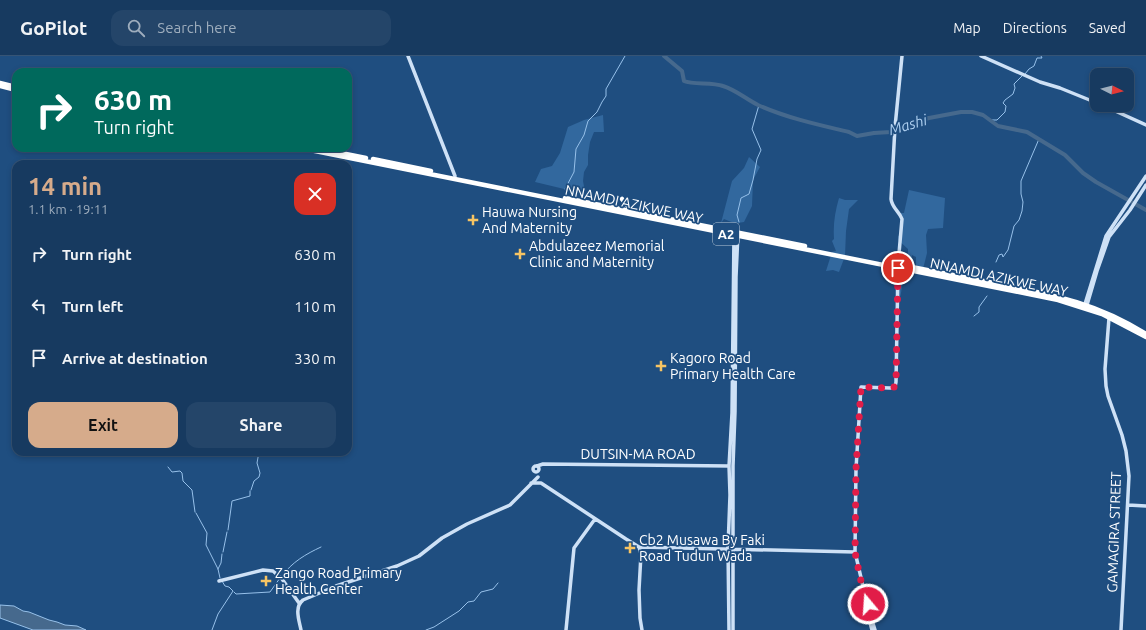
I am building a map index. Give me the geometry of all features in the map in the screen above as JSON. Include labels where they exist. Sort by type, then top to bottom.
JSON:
[{"type":"highway","points":[[0,83],[12,85]]},
{"type":"highway","points":[[0,86],[12,89]]},
{"type":"highway","name":"NNAMDI AZIKWE WAY","points":[[320,152],[1051,295],[1086,304],[1121,319],[1146,334]]},
{"type":"highway","name":"NNAMDI AZIKWE WAY","points":[[336,152],[632,211],[736,234]]},
{"type":"highway","points":[[622,199],[632,211]]},
{"type":"highway","name":"NNAMDI AZIKWE WAY","points":[[898,266],[1058,300],[1087,308],[1146,337]]},
{"type":"street","points":[[408,56],[455,176]]},
{"type":"street","points":[[874,630],[866,608],[866,599],[855,552],[856,469],[861,387],[890,388],[894,387],[896,382],[898,266],[902,219],[892,202],[894,127],[902,56]]},
{"type":"street","points":[[981,56],[1023,75],[1090,100]]},
{"type":"street","points":[[1117,112],[1146,125]]},
{"type":"street","points":[[1086,304],[1104,241],[1146,176]]},
{"type":"street","points":[[1086,304],[1109,237],[1130,210],[1146,185]]},
{"type":"street","points":[[729,630],[736,234]]},
{"type":"street","name":"GAMAGIRA STREET","points":[[1109,318],[1105,369],[1106,386],[1108,396],[1122,435],[1126,451],[1129,476],[1121,630]]},
{"type":"street","name":"DUTSIN-MA ROAD","points":[[537,471],[537,466],[541,464],[731,466]]},
{"type":"street","points":[[546,465],[537,471],[538,480],[595,519],[639,546],[855,552]]},
{"type":"street","points":[[301,630],[298,609],[303,600],[336,586],[397,566],[415,558],[442,538],[467,524],[510,505],[530,484],[538,480]]},
{"type":"street","points":[[1128,504],[1146,506]]},
{"type":"street","points":[[566,630],[574,548],[595,519]]},
{"type":"street","points":[[639,546],[641,554],[640,618],[642,630]]},
{"type":"street","points":[[730,548],[733,630]]},
{"type":"street","points":[[219,580],[273,570],[281,577],[300,603]]},
{"type":"shaded area","points":[[603,115],[604,132],[594,132],[590,142],[588,165],[584,172],[583,181],[585,192],[581,193],[535,182],[541,169],[552,166],[560,153],[568,127],[584,120]]},
{"type":"shaded area","points":[[749,157],[760,167],[753,180],[752,206],[744,222],[738,223],[724,219],[721,223],[732,181],[744,168]]},
{"type":"shaded area","points":[[909,190],[945,198],[943,228],[928,229],[926,235],[927,253],[922,273],[916,274],[916,257],[912,255],[911,277],[903,277],[900,298],[896,302],[895,281],[892,270],[897,260],[902,260],[908,257],[908,249],[898,240],[898,236],[900,235],[901,213],[904,213]]},
{"type":"shaded area","points":[[839,198],[845,200],[858,200],[849,209],[845,256],[839,272],[833,270],[826,271],[832,252],[836,251],[832,241],[834,239],[836,208]]},
{"type":"shaded area","points":[[0,605],[14,606],[23,611],[49,620],[65,625],[77,626],[86,630],[33,630],[0,618]]},
{"type":"waterway","points":[[565,189],[574,172],[576,149],[584,135],[588,121],[597,112],[606,96],[606,89],[625,56]]},
{"type":"waterway","name":"Mashi","points":[[664,56],[682,71],[684,81],[723,86],[769,110],[803,121],[849,132],[857,136],[891,132],[929,118],[961,112],[972,112],[983,115],[998,126],[1027,132],[1065,155],[1083,173],[1096,182],[1146,210]]},
{"type":"waterway","points":[[1025,74],[1034,66],[1037,58],[1042,58],[1041,56]]},
{"type":"waterway","points":[[991,120],[997,120],[1005,112],[1006,106],[1003,103],[1013,94],[1015,88],[1014,84],[1022,76]]},
{"type":"waterway","points":[[739,222],[737,215],[741,198],[749,194],[757,159],[761,150],[752,129],[759,105]]},
{"type":"waterway","points":[[996,262],[999,255],[1002,254],[1003,257],[1008,250],[1014,226],[1019,220],[1023,202],[1021,194],[1021,181],[1039,139]]},
{"type":"waterway","points":[[974,316],[979,312],[979,307],[987,296]]},
{"type":"waterway","points":[[251,490],[254,481],[259,477],[260,473],[257,463],[258,456]]},
{"type":"waterway","points":[[168,467],[172,472],[180,471],[182,473],[183,481],[192,490],[195,512]]},
{"type":"waterway","points":[[228,530],[232,501],[250,496],[250,491]]},
{"type":"waterway","points":[[196,513],[207,533],[206,545],[218,569],[220,578]]},
{"type":"waterway","points":[[223,552],[227,532]]},
{"type":"waterway","points":[[282,576],[300,559],[321,547]]},
{"type":"waterway","points":[[218,569],[221,563],[222,554]]},
{"type":"waterway","points":[[234,592],[236,594],[270,592],[280,578]]},
{"type":"waterway","points":[[212,630],[218,614],[233,591],[229,587],[225,586],[222,581]]},
{"type":"waterway","points":[[426,630],[434,627],[459,611],[468,602],[474,601],[481,592],[493,589],[498,583]]},
{"type":"place","name":"Hauwa Nursing And Maternity","points":[[473,220]]},
{"type":"place","name":"Abdulazeez Memorial Clinic and Maternity","points":[[520,254]]},
{"type":"place","name":"Kagoro Road Primary Health Care","points":[[661,366]]},
{"type":"place","name":"Cb2 Musawa By Faki Road Tudun Wada","points":[[630,548]]},
{"type":"place","name":"Zango Road Primary Health Center","points":[[266,581]]},
{"type":"route","points":[[868,604],[860,577],[855,552],[856,469],[861,387],[890,388],[894,387],[896,382],[898,268]]}]
